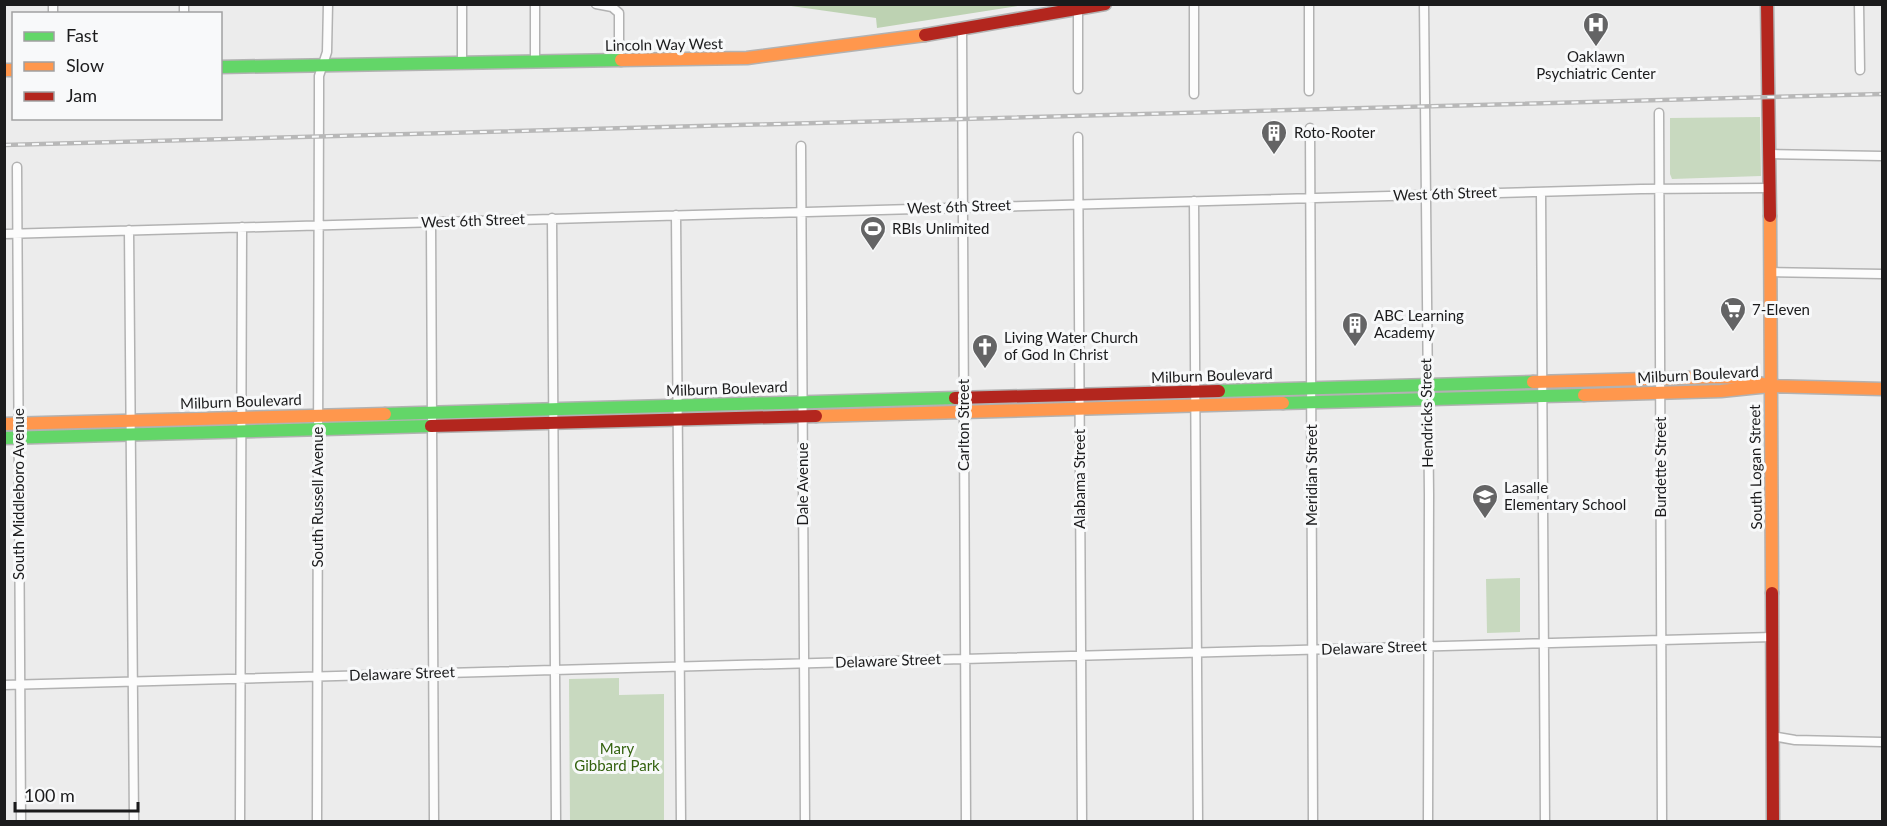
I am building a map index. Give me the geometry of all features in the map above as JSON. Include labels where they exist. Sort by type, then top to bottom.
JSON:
[{"type":"street","name":"South Russell Avenue","points":[[316,822],[319,95],[320,76],[327,52],[328,4]]},
{"type":"street","points":[[462,4],[462,63]]},
{"type":"street","points":[[535,4],[535,62]]},
{"type":"street","points":[[596,4],[612,7],[619,13],[619,61]]},
{"type":"street","name":"Lincoln Way West","points":[[222,67],[724,60],[782,55],[962,29],[1105,4]]},
{"type":"street","points":[[1194,4],[1194,94]]},
{"type":"street","points":[[1309,4],[1310,91]]},
{"type":"street","name":"Hendricks Street","points":[[1424,4],[1428,822]]},
{"type":"street","name":"South Logan Street","points":[[1767,4],[1773,822]]},
{"type":"street","points":[[1859,4],[1860,70]]},
{"type":"street","points":[[1078,9],[1078,89]]},
{"type":"street","name":"Carlton Street","points":[[962,29],[966,822]]},
{"type":"street","name":"Burdette Street","points":[[1659,113],[1662,822]]},
{"type":"street","name":"Meridian Street","points":[[1310,128],[1313,822]]},
{"type":"street","name":"Alabama Street","points":[[1078,137],[1082,822]]},
{"type":"street","name":"Dale Avenue","points":[[801,146],[805,822]]},
{"type":"street","points":[[1769,154],[1882,156]]},
{"type":"street","name":"South Middleboro Avenue","points":[[17,166],[21,822]]},
{"type":"street","name":"West 6th Street","points":[[4,234],[962,207],[1769,188]]},
{"type":"street","points":[[1541,192],[1545,822]]},
{"type":"street","points":[[1194,201],[1198,822]]},
{"type":"street","points":[[676,215],[681,822]]},
{"type":"street","points":[[552,219],[556,822]]},
{"type":"street","points":[[431,222],[434,822]]},
{"type":"street","points":[[240,822],[242,227]]},
{"type":"street","points":[[129,230],[134,822]]},
{"type":"street","points":[[1770,272],[1882,274]]},
{"type":"street","name":"Milburn Boulevard","points":[[4,424],[1660,379],[1737,378],[1770,386]]},
{"type":"street","points":[[1770,386],[1882,389]]},
{"type":"street","name":"Milburn Boulevard","points":[[4,438],[1721,392],[1770,386]]},
{"type":"street","name":"Delaware Street","points":[[4,685],[1772,637]]},
{"type":"street","points":[[1772,736],[1795,740],[1882,742]]},
{"type":"green space","points":[[1024,4],[877,28],[876,18],[784,5]]},
{"type":"green space","points":[[1760,117],[1761,176],[1672,179],[1670,174],[1670,118]]},
{"type":"green space","points":[[1520,578],[1520,632],[1487,633],[1486,579]]},
{"type":"green space","name":"Mary Gibbard Park","points":[[619,678],[619,695],[664,694],[664,821],[570,821],[569,679]]},
{"type":"railway","points":[[4,145],[1882,94]]},
{"type":"traffic: fast","points":[[222,67],[621,60]]},
{"type":"traffic: fast","points":[[1219,391],[1533,382]]},
{"type":"traffic: fast","points":[[1283,403],[1584,395]]},
{"type":"traffic: fast","points":[[385,414],[955,398]]},
{"type":"traffic: fast","points":[[4,438],[431,426]]},
{"type":"traffic: slow","points":[[621,60],[747,58],[925,35]]},
{"type":"traffic: slow","points":[[4,70],[12,70]]},
{"type":"traffic: slow","points":[[1770,216],[1772,593]]},
{"type":"traffic: slow","points":[[1533,382],[1721,377],[1763,384]]},
{"type":"traffic: slow","points":[[1584,395],[1721,391],[1770,386],[1882,389]]},
{"type":"traffic: slow","points":[[816,416],[1283,403]]},
{"type":"traffic: slow","points":[[4,424],[385,414]]},
{"type":"traffic: jam","points":[[925,35],[1105,4]]},
{"type":"traffic: jam","points":[[1767,4],[1770,216]]},
{"type":"traffic: jam","points":[[955,398],[1219,391]]},
{"type":"traffic: jam","points":[[431,426],[816,416]]},
{"type":"traffic: jam","points":[[1772,593],[1773,822]]},
{"type":"place","name":"Oaklawn Psychiatric Center","points":[[1596,48]]},
{"type":"place","name":"Roto-Rooter","points":[[1274,156]]},
{"type":"place","name":"RBIs Unlimited","points":[[873,252]]},
{"type":"place","name":"7-Eleven","points":[[1733,333]]},
{"type":"place","name":"ABC Learning Academy","points":[[1355,348]]},
{"type":"place","name":"Living Water Church of God In Christ","points":[[985,370]]},
{"type":"place","name":"Lasalle Elementary School","points":[[1485,520]]}]
